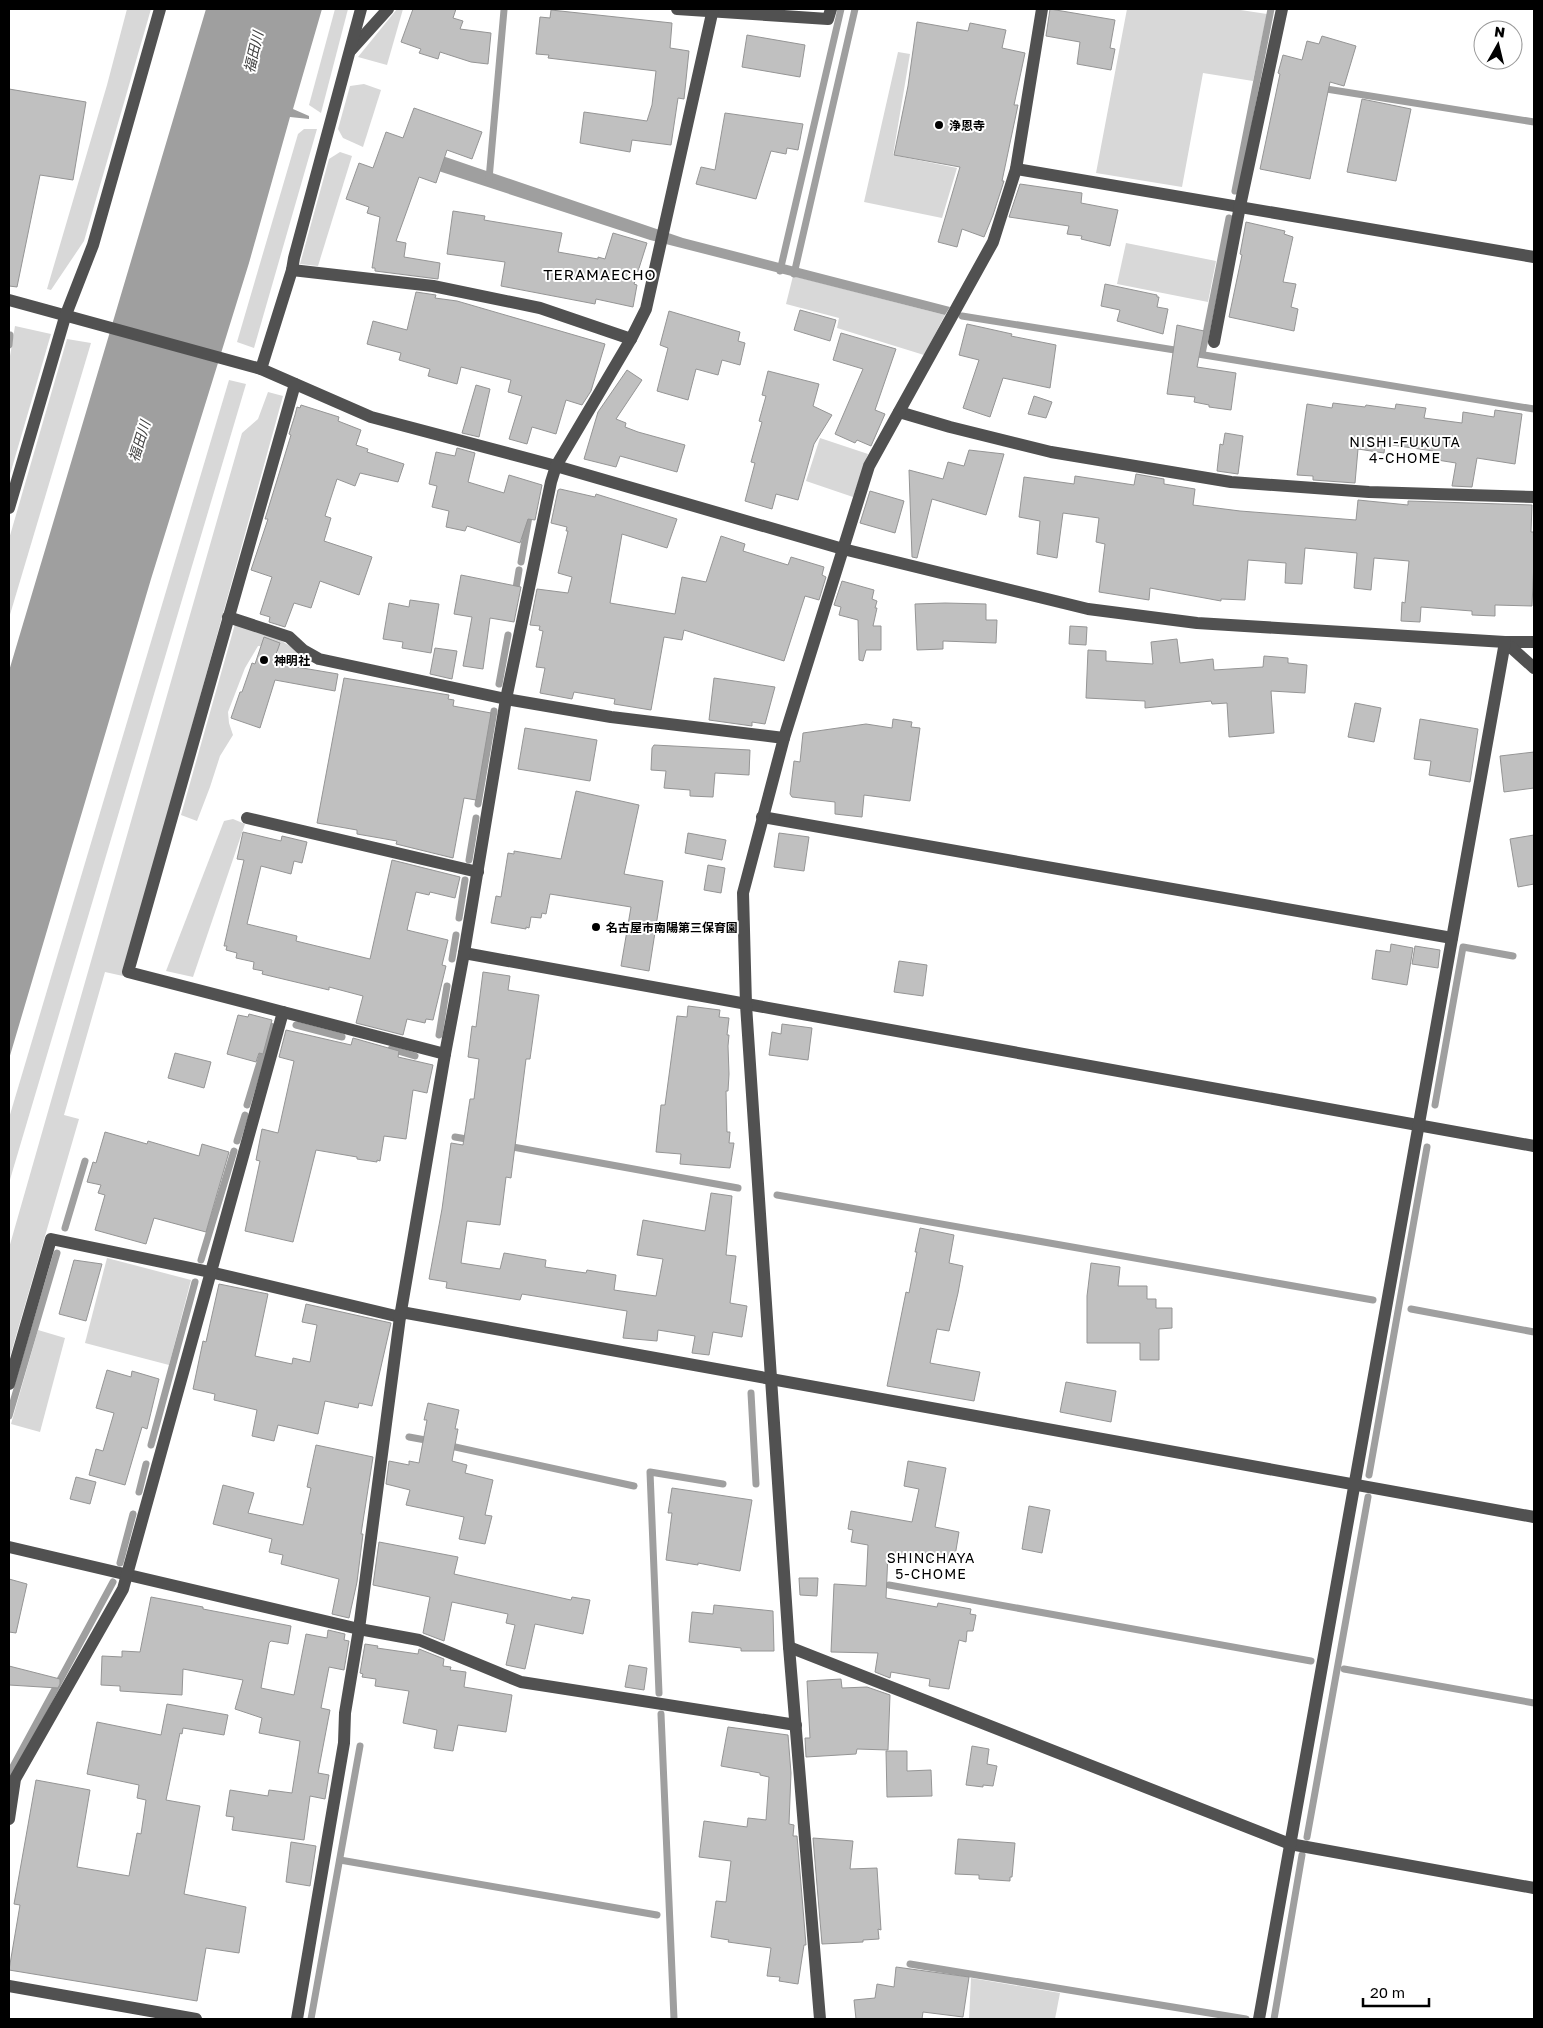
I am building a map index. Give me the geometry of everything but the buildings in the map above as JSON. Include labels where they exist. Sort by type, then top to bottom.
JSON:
[{"type":"street","points":[[9,508],[65,316],[93,245],[160,9]]},
{"type":"street","points":[[262,369],[292,270],[361,9]]},
{"type":"street","points":[[349,52],[388,9]]},
{"type":"street","points":[[677,9],[828,19],[830,9]]},
{"type":"street","points":[[820,2019],[789,1647],[746,1005],[743,893],[784,738],[869,466],[993,242],[1016,169],[1042,9]]},
{"type":"street","points":[[1214,342],[1240,206],[1282,9]]},
{"type":"street","points":[[297,2019],[344,1743],[345,1714],[359,1629],[401,1315],[506,699],[551,482],[556,466],[646,310],[713,10]]},
{"type":"street","points":[[1016,169],[1534,257]]},
{"type":"street","points":[[292,270],[433,286],[540,308],[631,339]]},
{"type":"street","points":[[9,300],[262,369],[371,417],[556,466],[843,549],[1088,609],[1196,623],[1505,642],[1534,642]]},
{"type":"street","points":[[295,384],[128,972],[445,1054]]},
{"type":"street","points":[[900,412],[950,427],[1051,452],[1231,482],[1369,492],[1534,497]]},
{"type":"street","points":[[228,617],[289,637],[303,650],[318,658],[506,699],[611,717],[784,738]]},
{"type":"street","points":[[1505,642],[1534,668]]},
{"type":"street","points":[[1259,2019],[1505,642]]},
{"type":"street","points":[[762,817],[1452,938]]},
{"type":"street","points":[[247,818],[478,872]]},
{"type":"street","points":[[464,953],[1534,1146]]},
{"type":"street","points":[[9,1819],[15,1779],[123,1590],[283,1012]]},
{"type":"street","points":[[9,1384],[51,1238],[401,1315],[1534,1517]]},
{"type":"street","points":[[9,1547],[359,1629],[419,1640],[522,1682],[796,1725]]},
{"type":"street","points":[[789,1647],[1290,1844],[1534,1888]]},
{"type":"street","points":[[9,1986],[196,2019]]},
{"type":"shaded area","points":[[127,9],[151,9],[84,241],[51,290],[47,289],[107,85]]},
{"type":"shaded area","points":[[335,9],[348,9],[321,113],[309,105]]},
{"type":"shaded area","points":[[397,9],[403,9],[387,65],[358,57]]},
{"type":"shaded area","points":[[1127,9],[1234,9],[1267,14],[1253,81],[1203,73],[1182,187],[1096,173]]},
{"type":"shaded area","points":[[898,52],[910,54],[893,155],[957,168],[942,218],[864,202]]},
{"type":"shaded area","points":[[364,84],[381,90],[363,147],[343,138],[338,129],[350,86]]},
{"type":"shaded area","points":[[304,129],[317,129],[254,348],[237,342],[298,134]]},
{"type":"shaded area","points":[[340,152],[352,156],[318,266],[300,264],[329,159]]},
{"type":"shaded area","points":[[1126,243],[1216,261],[1208,302],[1117,284]]},
{"type":"shaded area","points":[[793,276],[945,315],[924,355],[837,328],[839,318],[786,304]]},
{"type":"shaded area","points":[[15,326],[51,334],[9,478],[9,362]]},
{"type":"shaded area","points":[[67,339],[91,343],[9,618],[9,539]]},
{"type":"shaded area","points":[[229,380],[246,384],[9,1183],[9,1118]]},
{"type":"shaded area","points":[[268,392],[283,396],[123,976],[105,972],[64,1115],[79,1119],[9,1360],[9,1248],[242,433],[258,419]]},
{"type":"shaded area","points":[[820,438],[868,454],[853,497],[806,481]]},
{"type":"shaded area","points":[[235,624],[279,640],[295,649],[302,656],[294,679],[276,669],[278,651],[269,646],[258,646],[245,668],[228,712],[233,735],[220,756],[197,821],[181,815]]},
{"type":"shaded area","points":[[233,819],[245,824],[193,977],[166,971],[224,821]]},
{"type":"shaded area","points":[[107,1258],[191,1280],[169,1365],[85,1343]]},
{"type":"shaded area","points":[[38,1330],[65,1338],[40,1432],[11,1424]]},
{"type":"shaded area","points":[[971,1978],[1060,1993],[1055,2019],[969,2019]]},
{"type":"water","name":"福田川","points":[[206,9],[322,9],[293,109],[309,116],[309,119],[290,117],[249,263],[151,579],[9,1059],[9,671]]},
{"type":"water","points":[[425,150],[683,238],[950,307],[945,315],[650,240],[420,165]]},
{"type":"waterway","points":[[780,271],[841,9]]},
{"type":"waterway","points":[[794,274],[855,9]]},
{"type":"waterway","points":[[1235,191],[1271,9]]},
{"type":"waterway","points":[[489,179],[504,10]]},
{"type":"waterway","points":[[1320,88],[1534,122]]},
{"type":"waterway","points":[[1202,354],[1229,218]]},
{"type":"waterway","points":[[962,316],[1181,351]]},
{"type":"waterway","points":[[9,345],[10,335]]},
{"type":"waterway","points":[[1192,353],[1534,409]]},
{"type":"waterway","points":[[521,562],[530,511]]},
{"type":"waterway","points":[[515,594],[519,570]]},
{"type":"waterway","points":[[499,684],[508,635]]},
{"type":"waterway","points":[[478,804],[494,711]]},
{"type":"waterway","points":[[469,860],[476,818]]},
{"type":"waterway","points":[[459,918],[465,880]]},
{"type":"waterway","points":[[452,959],[456,935]]},
{"type":"waterway","points":[[1435,1105],[1463,947],[1513,956]]},
{"type":"waterway","points":[[439,1035],[447,986]]},
{"type":"waterway","points":[[296,1025],[342,1037]]},
{"type":"waterway","points":[[247,1105],[271,1026]]},
{"type":"waterway","points":[[391,1049],[415,1056]]},
{"type":"waterway","points":[[237,1141],[245,1115]]},
{"type":"waterway","points":[[455,1137],[472,1140]]},
{"type":"waterway","points":[[507,1146],[738,1188]]},
{"type":"waterway","points":[[1369,1475],[1427,1147]]},
{"type":"waterway","points":[[201,1260],[234,1151]]},
{"type":"waterway","points":[[65,1228],[85,1161]]},
{"type":"waterway","points":[[777,1195],[1373,1300]]},
{"type":"waterway","points":[[9,1416],[57,1253]]},
{"type":"waterway","points":[[151,1445],[195,1282]]},
{"type":"waterway","points":[[1411,1309],[1534,1332]]},
{"type":"waterway","points":[[751,1393],[756,1484]]},
{"type":"waterway","points":[[409,1437],[431,1441]]},
{"type":"waterway","points":[[446,1445],[634,1486]]},
{"type":"waterway","points":[[139,1492],[146,1464]]},
{"type":"waterway","points":[[659,1693],[650,1472],[723,1484]]},
{"type":"waterway","points":[[1307,1837],[1368,1497]]},
{"type":"waterway","points":[[120,1563],[133,1514]]},
{"type":"waterway","points":[[9,1774],[113,1582]]},
{"type":"waterway","points":[[889,1585],[1311,1661]]},
{"type":"waterway","points":[[1344,1669],[1534,1703]]},
{"type":"waterway","points":[[661,1714],[674,2019]]},
{"type":"waterway","points":[[311,2019],[360,1746]]},
{"type":"waterway","points":[[1274,2019],[1302,1855]]},
{"type":"waterway","points":[[340,1860],[657,1915]]},
{"type":"waterway","points":[[910,1964],[1246,2019]]},
{"type":"place","name":"浄恩寺","points":[[939,125]]},
{"type":"place","name":"神明社","points":[[264,660]]},
{"type":"place","name":"名古屋市南陽第三保育園","points":[[596,927]]},
{"type":"district","name":"TERAMAECHO","points":[[600,274]]},
{"type":"district","name":"NISHI-FUKUTA 4-CHOME","points":[[1405,450]]},
{"type":"district","name":"SHINCHAYA 5-CHOME","points":[[931,1565]]}]
